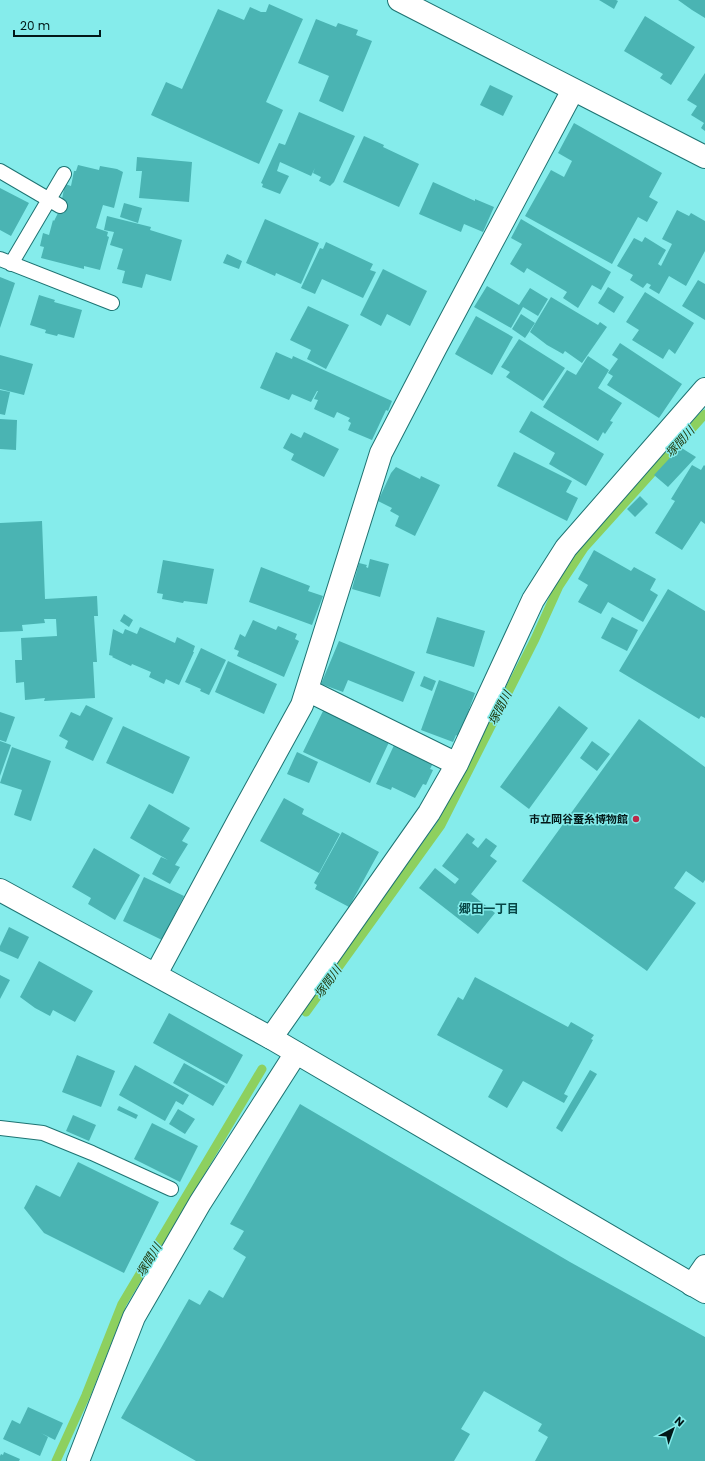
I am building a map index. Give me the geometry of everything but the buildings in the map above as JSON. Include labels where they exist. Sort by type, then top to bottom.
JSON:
[{"type":"street","points":[[399,0],[705,157]]},
{"type":"street","points":[[156,974],[302,705],[381,453],[442,335],[573,90]]},
{"type":"street","points":[[271,1038],[429,813],[457,764],[533,600],[566,548],[705,389]]},
{"type":"street","points":[[307,690],[457,764]]},
{"type":"street","points":[[0,890],[271,1038],[699,1289],[705,1266]]},
{"type":"street","points":[[78,1461],[134,1317],[200,1203],[296,1053]]},
{"type":"lane","points":[[0,171],[55,202]]},
{"type":"lane","points":[[64,174],[55,202],[6,262],[112,303]]},
{"type":"lane","points":[[0,1128],[43,1133],[92,1153],[171,1189]]},
{"type":"waterway","name":"塚間川","points":[[306,1012],[441,825],[535,639],[559,586],[584,548],[705,414]]},
{"type":"waterway","name":"塚間川","points":[[56,1461],[86,1395],[122,1304],[262,1069]]},
{"type":"place","name":"市立岡谷蚕糸博物館","points":[[636,819]]},
{"type":"district","name":"郷田一丁目","points":[[489,909]]}]
